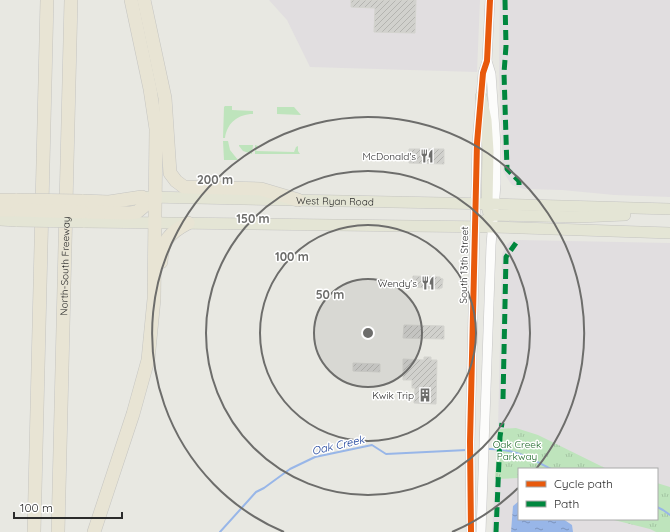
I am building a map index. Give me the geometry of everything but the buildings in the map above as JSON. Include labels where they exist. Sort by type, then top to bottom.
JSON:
[{"type":"highway","points":[[34,532],[47,0]]},
{"type":"highway","name":"North-South Freeway","points":[[58,532],[71,0]]},
{"type":"highway","points":[[94,532],[133,414],[148,360],[154,299],[155,223],[149,197],[156,128],[150,89],[131,0]]},
{"type":"highway","points":[[144,0],[165,98],[170,173],[176,181],[184,187],[261,189],[298,200]]},
{"type":"highway","points":[[0,210],[17,206],[83,208],[109,202],[149,197]]},
{"type":"highway","points":[[0,200],[17,206]]},
{"type":"highway","points":[[150,346],[157,326],[163,245],[169,236],[177,229],[188,224]]},
{"type":"main road","points":[[481,96],[486,120],[488,151],[486,204],[492,220]]},
{"type":"main road","points":[[0,194],[17,206],[83,208],[155,223],[188,224],[475,227],[492,220],[625,215],[651,209]]},
{"type":"main road","name":"West Ryan Road","points":[[149,197],[670,209]]},
{"type":"main road","points":[[0,220],[17,206]]},
{"type":"main road","points":[[492,220],[670,233]]},
{"type":"street","name":"South 13th Street","points":[[481,96],[483,73],[487,62],[490,0]]},
{"type":"street","name":"South 13th Street","points":[[471,532],[470,442],[475,227],[486,204],[496,145],[491,74],[487,62]]},
{"type":"street","points":[[481,532],[492,220]]},
{"type":"shaded area","points":[[269,0],[480,0],[477,72],[310,67],[287,20]]},
{"type":"shaded area","points":[[500,0],[670,0],[670,197],[524,189],[512,185],[503,171],[499,73]]},
{"type":"shaded area","points":[[518,240],[670,243],[670,532],[492,532],[498,429],[502,255],[507,244],[511,241]]},
{"type":"green space","points":[[232,106],[232,110],[253,111],[253,114],[248,114],[234,120],[228,128],[225,138],[223,138],[224,107]]},
{"type":"green space","points":[[277,107],[294,107],[301,115],[277,114]]},
{"type":"green space","points":[[223,141],[228,141],[230,150],[238,160],[224,160]]},
{"type":"green space","points":[[239,145],[253,145],[252,154],[243,151]]},
{"type":"green space","points":[[255,145],[258,146],[256,151],[294,152],[298,146],[298,151],[300,154],[255,154]]},
{"type":"green space","name":"Oak Creek Parkway","points":[[516,428],[538,435],[605,468],[518,468],[518,478],[495,479],[498,429]]},
{"type":"green space","points":[[658,483],[670,487],[670,532],[656,532],[650,529],[614,520],[658,520]]},
{"type":"water","points":[[518,502],[518,520],[564,520],[572,525],[573,532],[511,532],[513,506]]},
{"type":"waterway","name":"Oak Creek","points":[[220,532],[256,492],[290,469],[315,457],[372,445],[386,454],[467,450]]},
{"type":"waterway","name":"Oak Creek","points":[[487,449],[505,450],[521,454],[549,468]]},
{"type":"waterway","name":"Oak Creek","points":[[658,508],[670,515]]},
{"type":"marked path","points":[[505,0],[506,46],[504,73],[507,169],[519,181],[519,185]]},
{"type":"marked path","points":[[503,399],[506,257],[516,243]]},
{"type":"marked path","points":[[496,532],[500,437],[502,423]]},
{"type":"cycle path","points":[[471,532],[470,442],[477,143],[483,73],[487,61],[490,0]]},
{"type":"place","name":"McDonald's","points":[[427,156]]},
{"type":"place","name":"Wendy's","points":[[428,283]]},
{"type":"place","name":"Kwik Trip","points":[[425,395]]}]
